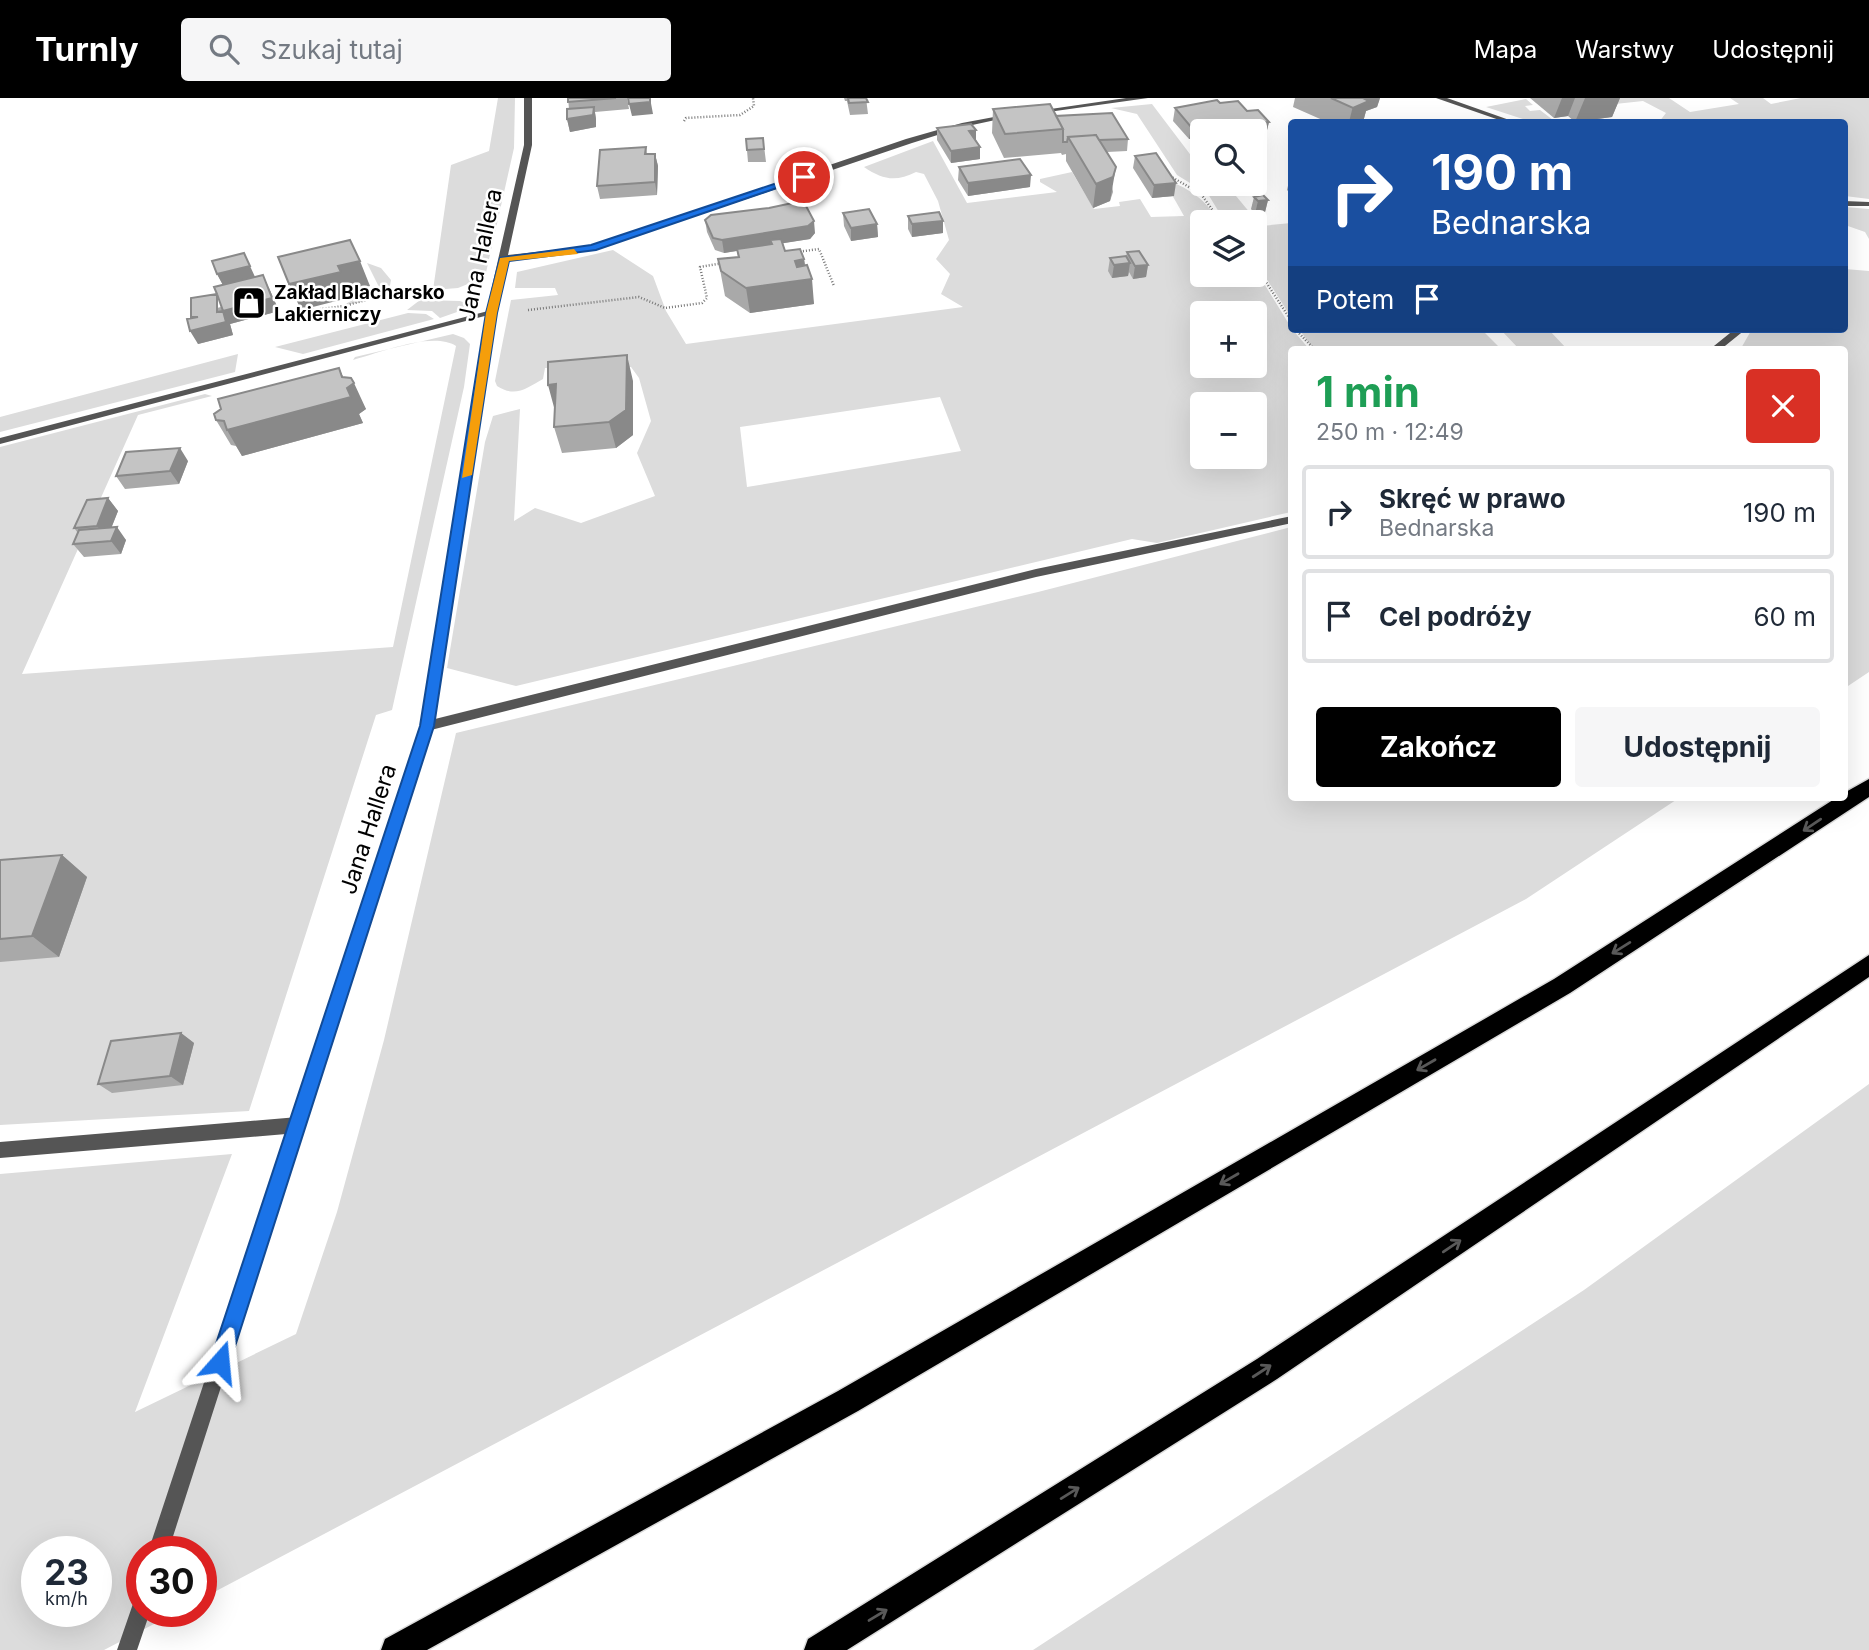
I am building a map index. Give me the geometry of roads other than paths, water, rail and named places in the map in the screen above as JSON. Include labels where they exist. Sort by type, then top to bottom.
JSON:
[{"type":"highway","points":[[1848,801],[1869,787]]},
{"type":"highway","points":[[396,1650],[848,1401],[1562,986],[1847,801]]},
{"type":"highway","points":[[819,1650],[1266,1369],[1869,965]]},
{"type":"street","name":"Jana Hallera","points":[[163,1536],[427,726],[491,313],[528,145],[528,98]]},
{"type":"street","points":[[505,258],[592,248],[962,125],[1144,98]]},
{"type":"street","points":[[1440,98],[1502,119]]},
{"type":"street","points":[[1848,202],[1869,204]]},
{"type":"street","points":[[0,440],[491,313]]},
{"type":"street","points":[[1719,346],[1736,333]]},
{"type":"street","points":[[427,726],[1036,573],[1288,520]]},
{"type":"street","points":[[0,1150],[298,1125]]},
{"type":"street","points":[[128,1650],[135,1627]]},
{"type":"place","name":"Zakład Blacharsko Lakierniczy","points":[[249,303]]}]
